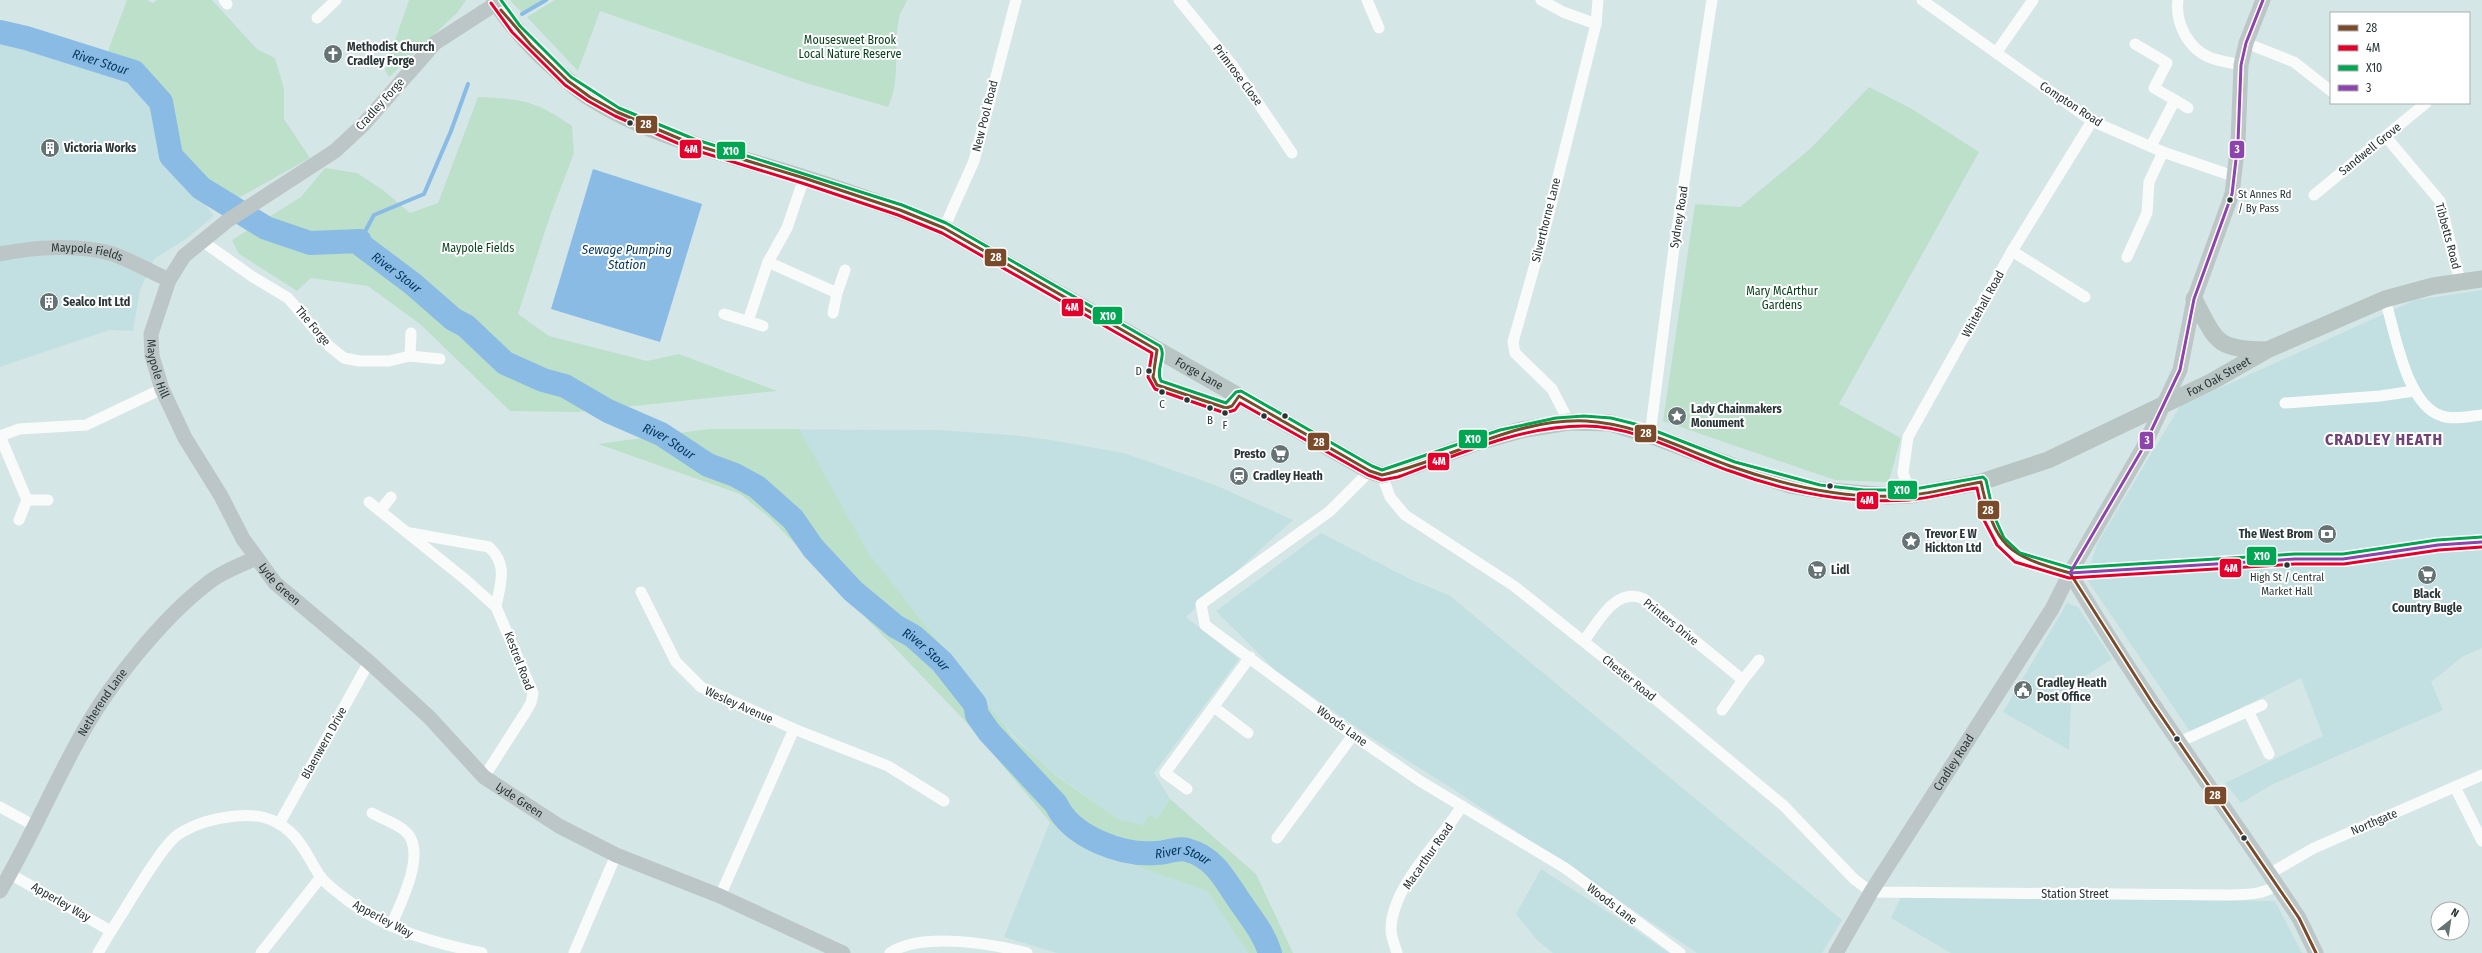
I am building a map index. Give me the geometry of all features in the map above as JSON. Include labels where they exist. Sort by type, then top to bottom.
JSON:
[{"type":"main road","name":"Cradley Road","points":[[1836,953],[1871,892],[2052,609],[2070,573],[2135,461],[2164,405],[2182,361],[2194,299],[2232,194],[2236,177],[2241,65],[2246,43],[2263,0]]},
{"type":"main road","name":"Forge Lane","points":[[498,4],[531,45],[568,81],[590,97],[655,129],[692,144],[804,178],[900,210],[944,228],[1056,294],[1376,473]]},
{"type":"main road","name":"Cradley Forge","points":[[280,187],[334,151],[363,125],[435,44],[498,4]]},
{"type":"main road","name":"Maypole Hill","points":[[256,558],[243,539],[221,496],[185,438],[162,389],[152,356],[152,334],[169,280],[184,256],[227,221],[280,187]]},
{"type":"main road","name":"Maypole Fields","points":[[0,254],[57,248],[112,254],[169,280]]},
{"type":"main road","name":"Fox Oak Street","points":[[1376,473],[1396,472],[1478,442],[1521,430],[1569,422],[1610,423],[1650,435],[1732,466],[1790,485],[1820,490],[1888,496],[1911,495],[1980,482],[2048,460],[2211,382],[2267,350],[2385,300],[2460,281],[2482,279]]},
{"type":"main road","points":[[2194,299],[2212,333],[2223,344],[2237,350],[2267,350]]},
{"type":"main road","name":"Lyde Green","points":[[256,558],[275,582],[369,662],[430,718],[484,777],[559,826],[616,855],[720,896],[844,953]]},
{"type":"main road","name":"Netherend Lane","points":[[0,891],[35,826],[78,740],[94,713],[151,638],[208,582],[256,558]]},
{"type":"main road","points":[[2070,573],[2094,613],[2179,742],[2299,918],[2316,953]]},
{"type":"street","points":[[317,18],[336,0]]},
{"type":"street","name":"New Pool Road","points":[[944,228],[974,161],[1016,0]]},
{"type":"street","name":"Primrose Close","points":[[1179,0],[1233,66],[1292,153]]},
{"type":"street","points":[[1367,0],[1379,28]]},
{"type":"street","points":[[1541,0],[1563,12],[1596,24]]},
{"type":"street","name":"Silverthorne Lane","points":[[1569,422],[1552,389],[1515,353],[1514,342],[1545,230],[1596,24],[1598,0]]},
{"type":"street","name":"Sydney Road","points":[[1650,435],[1674,253],[1712,0]]},
{"type":"street","name":"Compton Road","points":[[1922,0],[2092,121],[2163,152],[2236,177]]},
{"type":"street","points":[[1996,53],[2033,0]]},
{"type":"street","points":[[2178,0],[2179,26],[2193,44],[2210,57],[2241,65]]},
{"type":"street","points":[[2246,43],[2294,62],[2330,90]]},
{"type":"street","points":[[2135,44],[2167,63],[2154,88],[2188,108]]},
{"type":"street","points":[[2151,146],[2175,100]]},
{"type":"street","name":"Sandwell Grove","points":[[2314,195],[2425,104]]},
{"type":"street","name":"Whitehall Road","points":[[1911,495],[1903,473],[1908,437],[2012,251],[2092,121]]},
{"type":"street","name":"Tibbetts Road","points":[[2386,137],[2440,201],[2460,281]]},
{"type":"street","points":[[2127,257],[2147,213],[2149,182],[2163,152]]},
{"type":"street","points":[[748,321],[768,262],[787,228],[804,178]]},
{"type":"street","name":"The Forge","points":[[202,241],[253,277],[288,298],[329,346],[344,358],[359,361],[389,361],[410,356],[440,359]]},
{"type":"street","points":[[2012,251],[2085,297]]},
{"type":"street","points":[[768,262],[837,293]]},
{"type":"street","points":[[833,312],[837,293],[845,270]]},
{"type":"street","points":[[2385,300],[2414,391],[2424,406],[2443,417],[2482,415]]},
{"type":"street","points":[[724,314],[763,326]]},
{"type":"street","points":[[410,356],[411,333]]},
{"type":"street","points":[[19,520],[27,500],[0,436],[19,430],[86,425],[162,389]]},
{"type":"street","points":[[2285,403],[2380,396],[2414,391]]},
{"type":"street","name":"Chester Road","points":[[1376,473],[1390,497],[1406,515],[1514,586],[1584,641],[1784,806],[1854,879],[1871,892]]},
{"type":"street","name":"Woods Lane","points":[[1376,473],[1330,511],[1201,604],[1205,625],[1353,735],[1462,806],[1565,868],[1680,953]]},
{"type":"street","points":[[1980,482],[1989,518],[2000,541],[2017,557],[2070,573],[2128,568],[2242,564],[2295,559],[2343,559],[2438,545],[2482,542]]},
{"type":"street","points":[[380,510],[391,497]]},
{"type":"street","points":[[27,500],[48,500]]},
{"type":"street","name":"Kestrel Road","points":[[369,502],[409,533],[496,607],[533,693],[531,702],[525,713],[484,777]]},
{"type":"street","name":"Kestrel Road","points":[[409,533],[489,547],[498,556],[503,569],[496,607]]},
{"type":"street","name":"Wesley Avenue","points":[[641,592],[676,662],[701,688],[794,729],[888,766],[944,801]]},
{"type":"street","name":"Printers Drive","points":[[1584,641],[1611,605],[1626,596],[1636,596],[1644,599],[1743,680]]},
{"type":"street","points":[[1187,789],[1165,773],[1250,657]]},
{"type":"street","points":[[1722,710],[1759,660]]},
{"type":"street","name":"Blaenwern Drive","points":[[279,824],[369,662]]},
{"type":"street","points":[[2179,742],[2262,705]]},
{"type":"street","points":[[1214,707],[1248,733]]},
{"type":"street","points":[[2248,712],[2268,754]]},
{"type":"street","points":[[720,896],[794,729]]},
{"type":"street","points":[[1277,838],[1353,735]]},
{"type":"street","name":"Northgate","points":[[2273,880],[2314,848],[2482,775]]},
{"type":"street","points":[[2455,788],[2482,841]]},
{"type":"street","name":"Macarthur Road","points":[[1397,953],[1391,931],[1394,908],[1406,884],[1462,806]]},
{"type":"street","points":[[0,807],[35,826]]},
{"type":"street","points":[[372,813],[404,830],[415,847],[415,856],[406,889],[391,926]]},
{"type":"street","name":"Apperley Way","points":[[98,953],[155,863],[177,835],[216,818],[252,815],[266,817],[279,824],[299,841],[321,877],[348,900],[391,926],[427,941],[482,953]]},
{"type":"street","points":[[574,953],[616,855]]},
{"type":"street","name":"Apperley Way","points":[[10,874],[111,931]]},
{"type":"street","points":[[261,953],[321,877]]},
{"type":"street","name":"Station Street","points":[[1871,892],[2226,895],[2255,894],[2267,891],[2273,880]]},
{"type":"street","points":[[890,953],[914,944],[952,941],[998,945],[1027,953]]},
{"type":"shaded area","points":[[0,35],[24,38],[134,70],[162,102],[171,157],[214,216],[186,239],[154,259],[140,290],[133,331],[109,330],[0,367]]},
{"type":"shaded area","points":[[2482,290],[2482,648],[2462,657],[2431,682],[2443,710],[2273,784],[2241,803],[2225,783],[2323,736],[2301,678],[2191,733],[2086,578],[2097,544],[2180,406],[2415,300]]},
{"type":"shaded area","points":[[709,429],[937,430],[1012,435],[1051,440],[1124,453],[1215,485],[1293,520],[1186,617],[1239,659],[1154,773],[1170,799],[1157,819],[1143,825],[1118,819],[1046,768]]},
{"type":"shaded area","points":[[1321,533],[1412,580],[1449,595],[1842,920],[1822,953],[1697,953],[1453,789],[1372,738],[1276,671],[1216,611]]},
{"type":"shaded area","points":[[2067,603],[2078,607],[2112,659],[2072,685],[2069,750],[2003,712]]},
{"type":"shaded area","points":[[1050,822],[1077,845],[1207,891],[1248,953],[1057,953],[1004,937]]},
{"type":"shaded area","points":[[1541,869],[1669,953],[1553,953],[1538,941],[1516,914]]},
{"type":"shaded area","points":[[1901,897],[2275,901],[2302,953],[1951,953],[1891,918]]},
{"type":"green space","points":[[127,0],[147,0],[153,3],[157,0],[212,0],[257,49],[275,58],[284,89],[284,119],[310,158],[233,201],[225,203],[201,188],[171,156],[161,102],[134,72],[108,63],[109,48]]},
{"type":"green space","points":[[409,0],[466,0],[458,12],[389,77],[385,70]]},
{"type":"green space","points":[[510,0],[546,0],[524,15]]},
{"type":"green space","name":"Mousesweet Brook Local Nature Reserve","points":[[555,0],[907,0],[900,14],[898,25],[895,85],[888,107],[806,83],[600,11],[578,71],[527,17]]},
{"type":"green space","name":"Mary McArthur Gardens","points":[[1869,87],[1912,109],[1979,152],[1839,404],[1901,438],[1890,477],[1887,482],[1835,480],[1663,421],[1695,204],[1740,207],[1811,148]]},
{"type":"green space","points":[[478,97],[528,102],[559,117],[572,126],[574,153],[550,216],[518,314],[549,336],[647,361],[679,354],[777,391],[577,412],[510,411],[420,324],[368,286],[311,278],[297,291],[239,254],[232,240],[301,197],[325,168],[357,173],[383,190],[410,213],[438,203]]},
{"type":"green space","points":[[709,429],[799,429],[869,554],[1013,737],[1055,775],[1118,819],[1143,825],[1150,814],[1157,819],[1170,799],[1256,874],[1293,953],[1248,953],[1207,891],[1077,845],[1050,822],[966,722],[770,518],[740,494],[598,444]]},
{"type":"water","name":"Sewage Pumping Station","points":[[593,169],[702,204],[660,342],[551,309]]},
{"type":"waterway","points":[[522,14],[546,0]]},
{"type":"waterway","name":"River Stour","points":[[0,32],[26,38],[134,72],[161,102],[171,156],[201,188],[266,228],[310,243],[360,241],[361,245],[413,284],[453,319],[466,326],[505,363],[543,380],[565,386],[608,411],[661,434],[708,465],[735,475],[757,487],[793,519],[813,548],[853,591],[895,626],[913,636],[942,662],[975,704],[977,715],[989,732],[1056,804],[1063,816],[1073,826],[1085,835],[1114,848],[1143,853],[1157,853],[1184,849],[1206,859],[1226,880],[1262,934],[1270,953]]},
{"type":"waterway","points":[[360,241],[374,215],[424,194],[451,131],[468,84]]},
{"type":"transit line","name":"X10","points":[[501,0],[520,26],[571,77],[619,108],[694,139],[902,205],[946,223],[1160,346],[1162,350],[1159,372],[1161,381],[1226,403],[1236,392],[1241,391],[1372,466],[1382,470],[1500,430],[1556,418],[1584,416],[1611,418],[1643,426],[1735,462],[1820,485],[1864,490],[1909,490],[1983,477],[1986,480],[1994,516],[2004,538],[2020,553],[2071,568],[2295,554],[2343,554],[2437,540],[2482,537]]},
{"type":"transit line","name":"3","points":[[2070,573],[2143,448],[2180,370],[2194,299],[2232,194],[2238,142],[2241,65],[2246,43],[2263,0]]},
{"type":"transit line","name":"4M","points":[[491,3],[512,32],[565,85],[588,101],[615,116],[691,149],[802,183],[898,215],[942,233],[1152,353],[1148,377],[1155,389],[1225,413],[1235,410],[1240,403],[1368,475],[1382,480],[1398,477],[1466,451],[1513,436],[1560,427],[1603,427],[1658,442],[1730,471],[1773,485],[1818,495],[1863,500],[1909,500],[1977,488],[1984,520],[1997,545],[2015,562],[2069,578],[2295,564],[2344,564],[2439,550],[2482,547]]},
{"type":"transit line","name":"28","points":[[501,10],[531,45],[568,81],[590,97],[617,112],[692,144],[804,178],[900,210],[944,228],[1157,350],[1153,377],[1157,385],[1226,408],[1232,406],[1239,396],[1370,471],[1382,475],[1432,460],[1482,441],[1533,426],[1559,422],[1586,421],[1606,423],[1643,432],[1733,467],[1776,481],[1821,491],[1866,496],[1911,495],[1981,482],[1992,521],[1999,535],[2007,545],[2031,560],[2070,573],[2153,704],[2299,918],[2316,953]]},
{"type":"transit line","name":"3","points":[[2070,573],[2295,559],[2343,559],[2438,545],[2482,542]]},
{"type":"place","name":"Methodist Church Cradley Forge","points":[[333,54]]},
{"type":"place","name":"Victoria Works","points":[[50,148]]},
{"type":"place","name":"St Annes Rd / By Pass","points":[[2230,200]]},
{"type":"place","name":"Sealco Int Ltd","points":[[49,302]]},
{"type":"place","name":"D","points":[[1149,371]]},
{"type":"place","name":"C","points":[[1162,392]]},
{"type":"place","name":"B","points":[[1210,408]]},
{"type":"place","name":"F","points":[[1225,413]]},
{"type":"place","name":"Lady Chainmakers Monument","points":[[1677,416]]},
{"type":"place","name":"Presto","points":[[1280,454]]},
{"type":"place","name":"Cradley Heath","points":[[1239,476]]},
{"type":"place","name":"The West Brom","points":[[2327,534]]},
{"type":"place","name":"Trevor E W Hickton Ltd","points":[[1911,541]]},
{"type":"place","name":"High St / Central Market Hall","points":[[2287,565]]},
{"type":"place","name":"Lidl","points":[[1817,570]]},
{"type":"place","name":"Black Country Bugle","points":[[2427,575]]},
{"type":"place","name":"Cradley Heath Post Office","points":[[2023,690]]},
{"type":"district","name":"CRADLEY HEATH","points":[[2384,439]]}]
